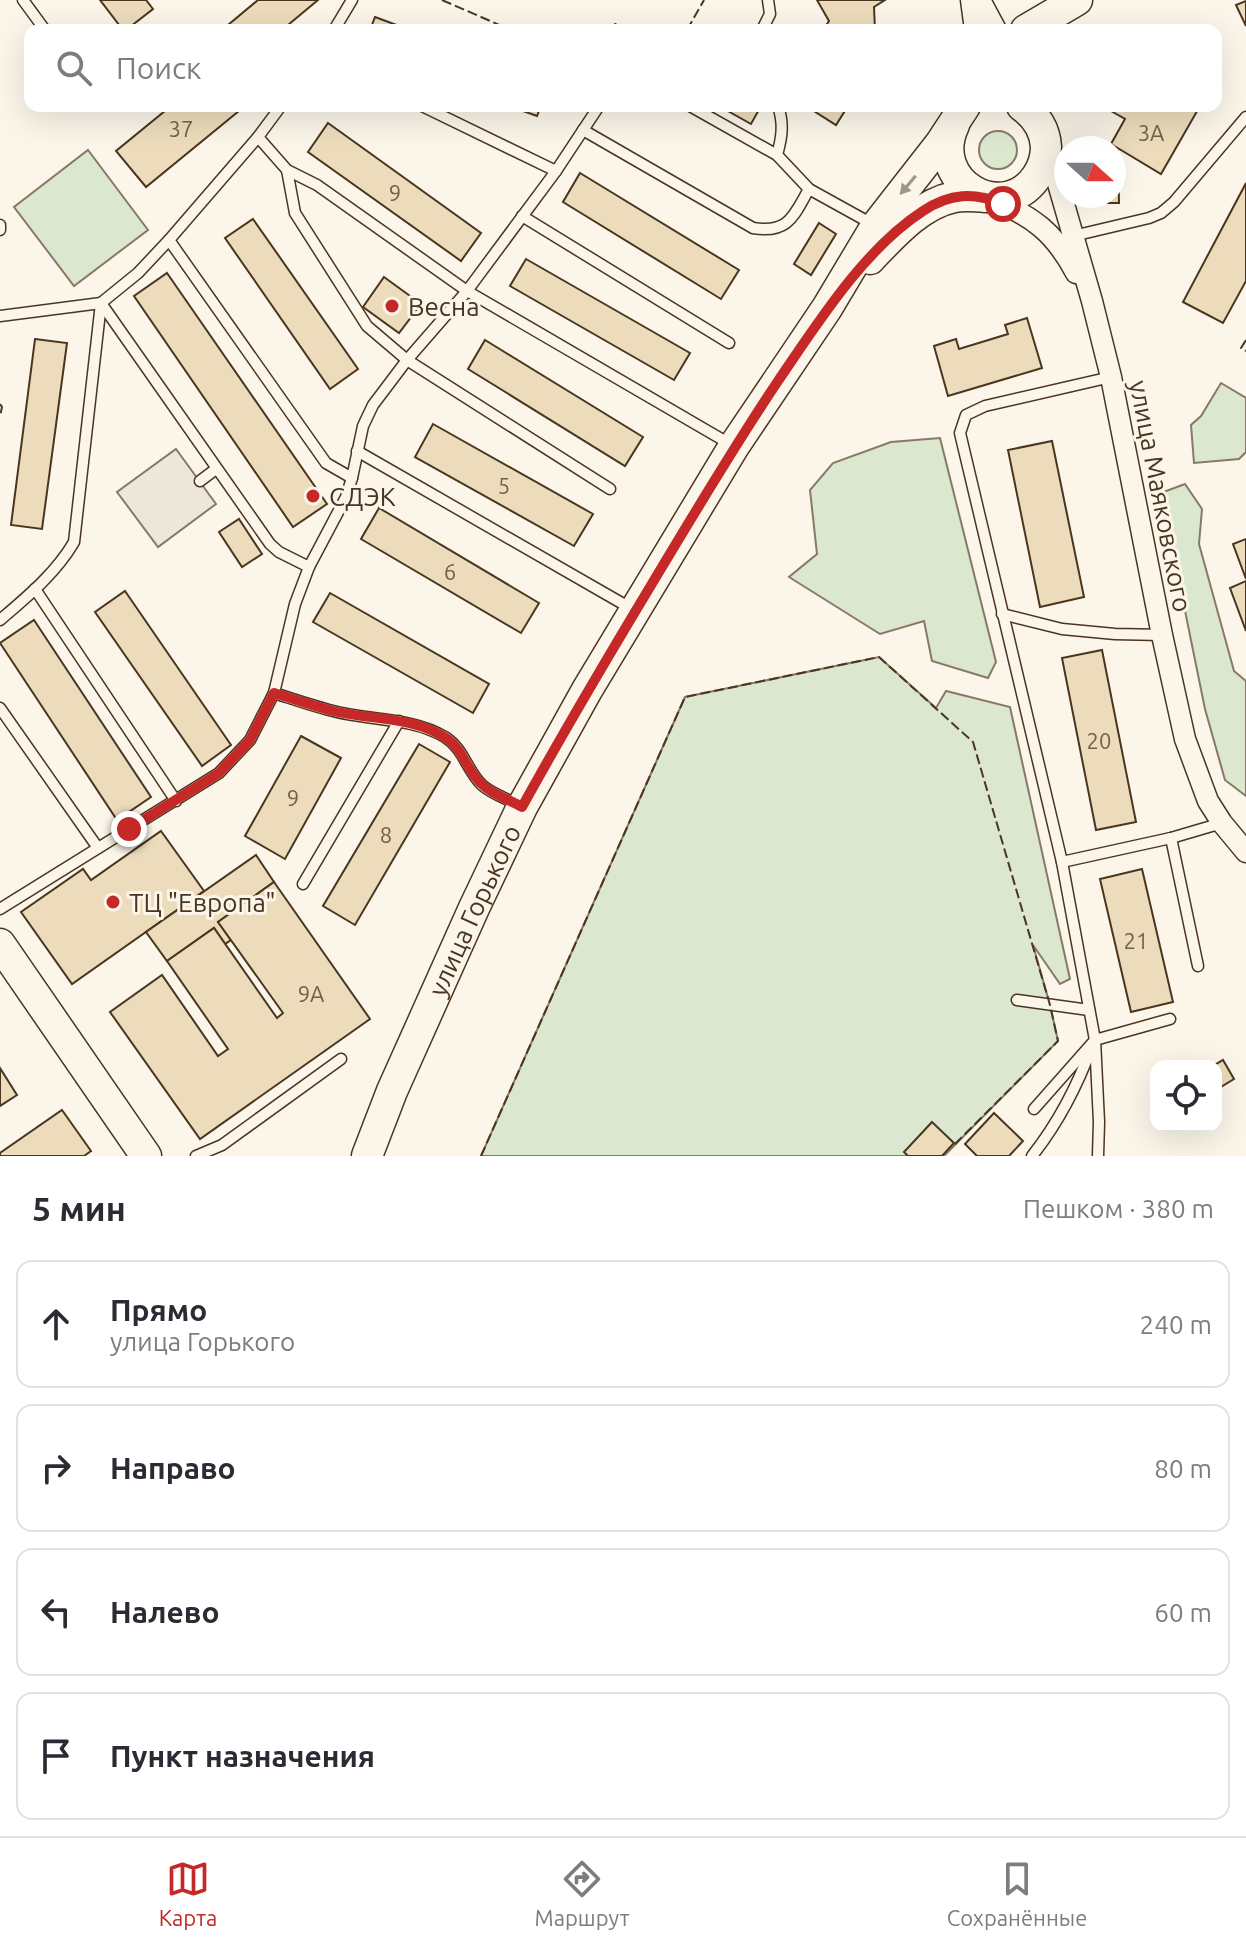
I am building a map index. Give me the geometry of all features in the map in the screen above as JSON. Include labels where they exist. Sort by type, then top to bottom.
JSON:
[{"type":"street","points":[[971,0],[974,24]]},
{"type":"street","points":[[980,0],[993,24]]},
{"type":"street","points":[[1037,24],[1079,0]]},
{"type":"street","points":[[1057,24],[1079,0]]},
{"type":"street","points":[[962,112],[951,132],[948,152],[953,172],[967,188],[1016,209],[1045,229],[1069,260],[1092,301]]},
{"type":"street","name":"улица Горького","points":[[367,1156],[422,1022],[522,807],[587,690],[734,446],[827,308],[876,226],[962,112]]},
{"type":"street","name":"улица Горького","points":[[827,308],[870,258],[924,210],[958,196],[1005,197],[1031,185],[1045,160],[1036,118]]},
{"type":"street","name":"улица Маяковского","points":[[1036,118],[1092,301],[1111,377],[1185,739],[1208,801],[1246,852]]},
{"type":"street","points":[[0,944],[146,1156]]},
{"type":"lane","points":[[23,0],[41,24]]},
{"type":"lane","points":[[338,24],[352,0]]},
{"type":"lane","points":[[765,24],[770,14],[768,0]]},
{"type":"lane","points":[[0,316],[101,303],[138,273],[169,240],[277,112]]},
{"type":"lane","points":[[434,112],[556,171]]},
{"type":"lane","points":[[0,909],[219,773],[250,740],[274,693],[295,604],[309,567],[346,497],[363,426],[373,405],[467,291],[556,171],[595,112]]},
{"type":"lane","points":[[701,112],[777,155],[809,189],[876,226]]},
{"type":"lane","points":[[777,155],[783,126],[780,112]]},
{"type":"lane","points":[[1073,236],[1161,213],[1174,202],[1246,117]]},
{"type":"lane","points":[[583,130],[753,228],[772,228],[790,221],[809,189]]},
{"type":"lane","points":[[258,137],[287,170],[317,185],[467,291],[734,446]]},
{"type":"lane","points":[[287,170],[295,213],[367,326],[407,360],[610,489]]},
{"type":"lane","points":[[522,216],[729,343]]},
{"type":"lane","points":[[169,240],[326,463],[352,478]]},
{"type":"lane","points":[[101,303],[270,544],[309,567]]},
{"type":"lane","points":[[1,617],[35,589],[64,558],[74,542],[101,303]]},
{"type":"lane","points":[[1098,1156],[1095,1040],[1062,862],[960,433],[966,415],[985,406],[1111,377]]},
{"type":"lane","points":[[357,451],[635,611]]},
{"type":"lane","points":[[200,481],[216,469]]},
{"type":"lane","points":[[35,589],[176,801]]},
{"type":"lane","points":[[1002,614],[1062,629],[1162,635]]},
{"type":"lane","points":[[274,693],[333,711],[430,729],[458,748],[483,786],[522,807]]},
{"type":"lane","points":[[0,708],[98,848]]},
{"type":"lane","points":[[303,884],[399,721]]},
{"type":"lane","points":[[1062,862],[1171,838],[1222,823]]},
{"type":"lane","points":[[1171,838],[1198,966]]},
{"type":"lane","points":[[1017,1000],[1089,1010]]},
{"type":"lane","points":[[1034,1109],[1095,1040],[1170,1019]]},
{"type":"lane","points":[[1032,1156],[1060,1118],[1095,1040]]},
{"type":"lane","points":[[196,1156],[222,1145],[341,1059]]},
{"type":"green space","points":[[998,131],[1011,137],[1017,150],[1011,163],[998,169],[985,163],[979,150],[985,137]]},
{"type":"green space","points":[[88,150],[148,230],[74,286],[14,207]]},
{"type":"green space","points":[[1221,383],[1246,398],[1246,452],[1239,459],[1194,463],[1191,425],[1201,416]]},
{"type":"green space","points":[[940,438],[996,662],[988,678],[932,661],[924,621],[880,634],[789,577],[817,554],[810,490],[833,463],[891,442]]},
{"type":"green space","points":[[1185,484],[1202,509],[1199,544],[1234,671],[1246,681],[1246,796],[1225,780],[1205,709],[1161,493]]},
{"type":"green space","points":[[879,657],[936,708],[946,691],[1010,707],[1070,979],[1060,984],[1033,945],[1058,1041],[944,1156],[481,1156],[685,697]]},
{"type":"shaded area","points":[[176,449],[216,504],[158,547],[117,492]]},
{"type":"building","points":[[100,0],[146,0],[153,9],[134,24],[118,24]]},
{"type":"building","points":[[258,0],[318,0],[289,24],[229,24]]},
{"type":"building","points":[[817,0],[885,0],[874,7],[875,24],[827,24],[829,21]]},
{"type":"building","points":[[1246,1],[1246,26],[1236,5]]},
{"type":"building","points":[[375,17],[394,24],[372,24]]},
{"type":"building","points":[[164,112],[238,112],[146,187],[116,151]]},
{"type":"building","points":[[730,112],[758,112],[751,124]]},
{"type":"building","points":[[815,112],[844,112],[836,125]]},
{"type":"building","points":[[1113,112],[1197,112],[1161,174],[1126,153],[1126,136],[1115,136],[1125,119]]},
{"type":"building","points":[[328,123],[481,233],[461,261],[308,152]]},
{"type":"building","points":[[580,173],[739,270],[721,299],[563,202]]},
{"type":"building","points":[[1246,183],[1246,281],[1223,323],[1183,302]]},
{"type":"building","points":[[253,219],[358,369],[330,389],[225,238]]},
{"type":"building","points":[[819,223],[836,234],[811,275],[794,264]]},
{"type":"building","points":[[526,259],[690,353],[674,380],[510,286]]},
{"type":"building","points":[[167,273],[327,504],[293,527],[134,296]]},
{"type":"building","name":"Весна","points":[[384,277],[421,304],[399,333],[363,307]]},
{"type":"building","points":[[1027,318],[1042,368],[948,396],[934,346],[956,339],[959,349],[1008,334],[1005,325]]},
{"type":"building","points":[[35,339],[67,343],[42,529],[11,525]]},
{"type":"building","points":[[485,340],[643,437],[625,466],[468,369]]},
{"type":"building","points":[[433,424],[593,514],[574,546],[415,457]]},
{"type":"building","points":[[1052,441],[1084,597],[1040,607],[1008,450]]},
{"type":"building","points":[[379,508],[539,603],[521,633],[361,539]]},
{"type":"building","points":[[239,519],[262,554],[242,567],[219,532]]},
{"type":"building","points":[[1246,539],[1246,579],[1233,544]]},
{"type":"building","points":[[1246,581],[1246,631],[1230,588]]},
{"type":"building","points":[[125,591],[231,745],[202,766],[95,612]]},
{"type":"building","points":[[330,593],[489,684],[473,713],[313,622]]},
{"type":"building","points":[[34,620],[151,797],[117,820],[0,643]]},
{"type":"building","points":[[1102,650],[1136,822],[1096,830],[1062,658]]},
{"type":"building","points":[[301,736],[341,758],[285,859],[245,836]]},
{"type":"building","points":[[419,744],[450,762],[355,925],[323,906]]},
{"type":"building","name":"ТЦ \"Европа\"","points":[[161,831],[204,891],[72,984],[21,912],[83,869],[91,880]]},
{"type":"building","points":[[256,855],[274,882],[218,922],[231,940],[225,944],[214,928],[167,961],[146,932]]},
{"type":"building","points":[[1142,869],[1173,1002],[1131,1012],[1100,879]]},
{"type":"building","points":[[274,882],[370,1019],[200,1139],[110,1012],[162,975],[218,1056],[228,1049],[167,961],[214,928],[277,1018],[283,1013],[218,922]]},
{"type":"building","points":[[1222,1061],[1234,1079],[1222,1086]]},
{"type":"building","points":[[0,1068],[17,1095],[0,1106]]},
{"type":"building","points":[[62,1110],[91,1151],[84,1156],[0,1156],[0,1153]]},
{"type":"building","points":[[994,1113],[1023,1141],[1009,1156],[977,1156],[965,1144]]},
{"type":"building","points":[[932,1122],[954,1143],[942,1156],[908,1156],[904,1152]]},
{"type":"fence","points":[[442,0],[497,24]]},
{"type":"fence","points":[[690,24],[704,0]]},
{"type":"fence","points":[[1246,340],[1241,348],[1246,351]]},
{"type":"fence","points":[[0,404],[0,416]]},
{"type":"fence","points":[[481,1156],[685,697],[879,657],[973,742],[1058,1041],[952,1147]]},
{"type":"place","name":"Весна","points":[[392,306]]},
{"type":"place","name":"СДЭК","points":[[313,496]]},
{"type":"place","name":"ТЦ \"Европа\"","points":[[113,902]]},
{"type":"route","points":[[129,829],[219,773],[250,740],[274,693],[333,711],[430,729],[458,748],[483,786],[522,807],[587,690],[734,446],[827,308],[870,258],[924,210],[958,196],[986,197],[1003,204]]}]
